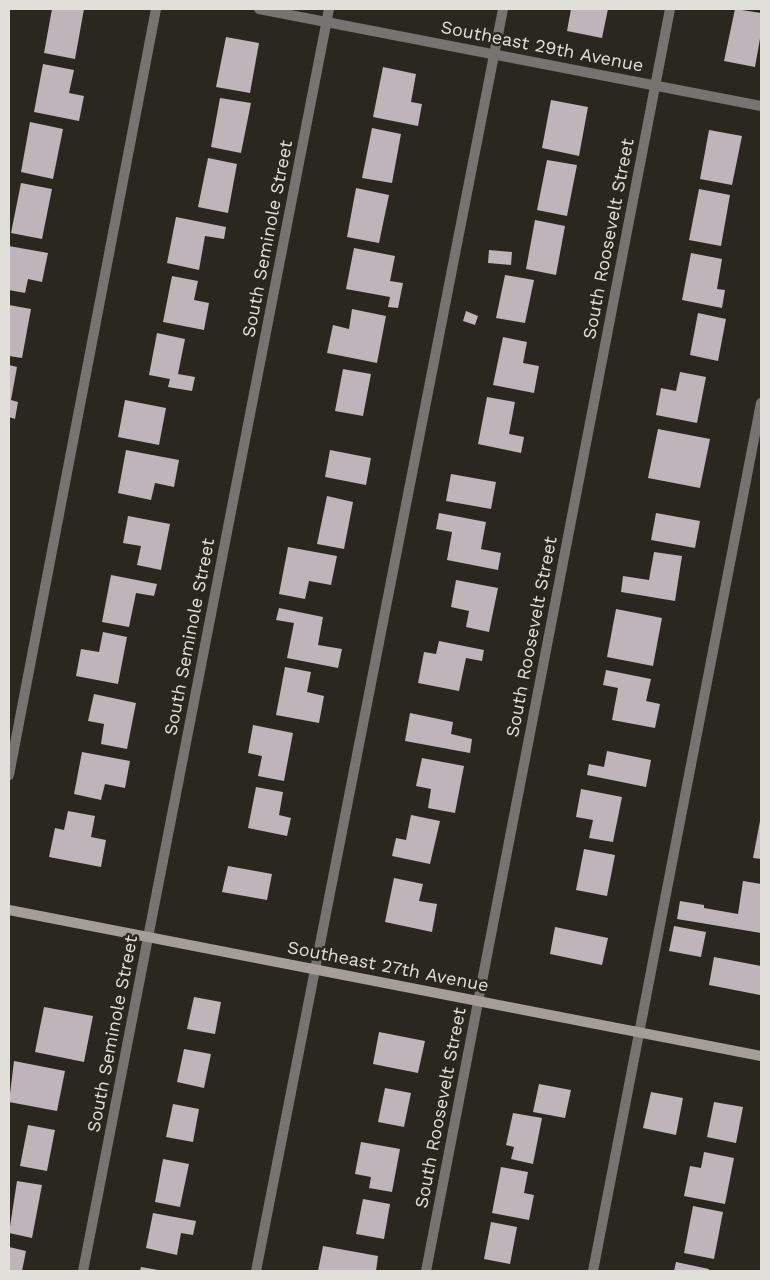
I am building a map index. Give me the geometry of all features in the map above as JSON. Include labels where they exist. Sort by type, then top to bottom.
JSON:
[{"type":"main road","name":"Southeast 27th Avenue","points":[[9,910],[761,1056]]},
{"type":"street","points":[[9,775],[156,9]]},
{"type":"street","name":"Southeast 29th Avenue","points":[[259,9],[761,106]]},
{"type":"street","name":"South Seminole Street","points":[[83,1271],[329,9]]},
{"type":"street","points":[[256,1271],[503,9]]},
{"type":"street","name":"South Roosevelt Street","points":[[426,1271],[670,9]]},
{"type":"street","points":[[593,1271],[761,402]]},
{"type":"building","points":[[52,9],[84,9],[75,59],[44,53]]},
{"type":"building","points":[[571,9],[608,9],[602,38],[567,31]]},
{"type":"building","points":[[735,9],[761,13],[761,33],[755,67],[724,61]]},
{"type":"building","points":[[226,37],[259,43],[250,93],[216,87]]},
{"type":"building","points":[[43,64],[74,70],[69,93],[84,96],[79,121],[34,112]]},
{"type":"building","points":[[383,67],[416,74],[411,102],[422,104],[418,126],[373,117]]},
{"type":"building","points":[[220,98],[251,103],[241,153],[211,147]]},
{"type":"building","points":[[551,100],[588,107],[579,156],[542,148]]},
{"type":"building","points":[[30,122],[63,129],[53,179],[21,172]]},
{"type":"building","points":[[372,128],[401,134],[392,183],[362,178]]},
{"type":"building","points":[[709,130],[742,136],[732,185],[700,179]]},
{"type":"building","points":[[208,158],[237,164],[228,213],[198,207]]},
{"type":"building","points":[[547,160],[577,165],[567,216],[537,210]]},
{"type":"building","points":[[21,183],[52,189],[42,239],[11,233]]},
{"type":"building","points":[[356,188],[389,195],[379,243],[347,237]]},
{"type":"building","points":[[699,189],[730,195],[721,246],[689,240]]},
{"type":"building","points":[[176,217],[226,227],[224,239],[205,236],[199,270],[167,263]]},
{"type":"building","points":[[535,220],[565,226],[556,275],[526,269]]},
{"type":"building","points":[[9,246],[48,253],[42,282],[28,279],[25,293],[9,290]]},
{"type":"building","points":[[354,248],[395,256],[390,281],[403,283],[398,308],[388,307],[390,297],[346,289]]},
{"type":"building","points":[[489,250],[512,252],[511,265],[488,263]]},
{"type":"building","points":[[691,253],[722,259],[717,289],[725,290],[722,308],[682,300]]},
{"type":"building","points":[[505,275],[534,280],[525,323],[496,318]]},
{"type":"building","points":[[172,276],[198,281],[194,300],[209,303],[204,330],[163,322]]},
{"type":"building","points":[[9,305],[31,309],[22,358],[9,356]]},
{"type":"building","points":[[352,309],[386,316],[377,363],[327,353],[333,325],[349,329]]},
{"type":"building","points":[[466,311],[478,316],[475,325],[463,321]]},
{"type":"building","points":[[698,313],[726,319],[718,361],[690,355]]},
{"type":"building","points":[[157,333],[185,339],[178,374],[195,377],[192,391],[168,387],[170,379],[149,375]]},
{"type":"building","points":[[503,337],[527,342],[523,363],[539,366],[534,393],[493,385]]},
{"type":"building","points":[[9,365],[17,367],[11,400],[18,402],[15,419],[9,417]]},
{"type":"building","points":[[343,369],[371,374],[363,416],[335,411]]},
{"type":"building","points":[[680,372],[706,377],[697,423],[656,415],[661,388],[676,391]]},
{"type":"building","points":[[487,397],[515,402],[509,434],[524,437],[521,453],[478,444]]},
{"type":"building","points":[[125,400],[166,408],[159,445],[118,437]]},
{"type":"building","points":[[658,429],[710,439],[700,488],[648,478]]},
{"type":"building","points":[[126,450],[179,460],[174,487],[155,483],[151,500],[118,493]]},
{"type":"building","points":[[330,450],[371,458],[366,485],[325,477]]},
{"type":"building","points":[[451,474],[496,482],[491,509],[446,501]]},
{"type":"building","points":[[327,496],[353,502],[344,549],[317,544]]},
{"type":"building","points":[[439,513],[486,522],[481,549],[501,553],[498,570],[447,560],[452,532],[436,529]]},
{"type":"building","points":[[656,513],[700,521],[695,548],[651,540]]},
{"type":"building","points":[[128,516],[170,524],[161,570],[137,565],[141,546],[123,543]]},
{"type":"building","points":[[288,547],[337,556],[331,585],[309,581],[305,599],[279,594]]},
{"type":"building","points":[[654,552],[682,556],[675,601],[621,592],[623,576],[649,580]]},
{"type":"building","points":[[111,575],[157,584],[154,596],[136,593],[129,627],[102,622]]},
{"type":"building","points":[[456,580],[498,588],[489,632],[466,627],[469,611],[451,607]]},
{"type":"building","points":[[279,608],[323,617],[318,645],[342,649],[338,668],[287,658],[294,623],[276,620]]},
{"type":"building","points":[[616,609],[662,618],[653,666],[607,657]]},
{"type":"building","points":[[103,632],[127,637],[118,684],[76,676],[81,649],[99,652]]},
{"type":"building","points":[[439,641],[484,650],[482,661],[466,658],[459,691],[418,683],[424,652],[436,654]]},
{"type":"building","points":[[285,667],[311,672],[307,692],[324,696],[319,723],[276,715]]},
{"type":"building","points":[[606,670],[651,679],[646,701],[660,704],[655,728],[612,720],[618,688],[603,685]]},
{"type":"building","points":[[94,694],[136,703],[127,749],[101,744],[104,724],[88,721]]},
{"type":"building","points":[[410,713],[453,722],[451,734],[472,739],[470,753],[405,741]]},
{"type":"building","points":[[253,725],[293,733],[284,781],[258,776],[262,756],[248,753]]},
{"type":"building","points":[[607,751],[651,760],[646,787],[587,775],[589,764],[604,767]]},
{"type":"building","points":[[82,752],[130,761],[125,788],[105,784],[101,800],[74,794]]},
{"type":"building","points":[[422,758],[464,766],[455,813],[428,808],[431,789],[416,786]]},
{"type":"building","points":[[256,787],[283,792],[279,815],[291,818],[287,836],[248,828]]},
{"type":"building","points":[[581,789],[622,797],[613,842],[589,838],[593,820],[576,817]]},
{"type":"building","points":[[68,811],[95,816],[91,837],[106,840],[101,867],[49,857],[55,828],[64,830]]},
{"type":"building","points":[[411,815],[440,821],[430,864],[392,856],[396,838],[406,840]]},
{"type":"building","points":[[761,821],[761,859],[753,858]]},
{"type":"building","points":[[584,849],[615,855],[607,896],[576,890]]},
{"type":"building","points":[[228,866],[272,874],[267,900],[222,892]]},
{"type":"building","points":[[394,878],[423,884],[419,901],[437,904],[432,932],[385,922]]},
{"type":"building","points":[[743,881],[761,884],[761,933],[677,919],[680,901],[704,905],[704,908],[738,914]]},
{"type":"building","points":[[674,926],[706,932],[701,957],[669,951]]},
{"type":"building","points":[[555,927],[608,938],[602,965],[550,954]]},
{"type":"building","points":[[714,957],[761,966],[760,995],[709,985]]},
{"type":"building","points":[[194,997],[221,1002],[215,1034],[187,1029]]},
{"type":"building","points":[[44,1007],[93,1016],[84,1062],[35,1052]]},
{"type":"building","points":[[379,1032],[425,1041],[418,1073],[373,1064]]},
{"type":"building","points":[[184,1049],[211,1054],[204,1088],[177,1082]]},
{"type":"building","points":[[14,1061],[65,1071],[57,1111],[9,1102]]},
{"type":"building","points":[[539,1084],[571,1090],[565,1118],[533,1112]]},
{"type":"building","points":[[385,1088],[411,1093],[404,1127],[378,1122]]},
{"type":"building","points":[[651,1092],[683,1098],[676,1135],[643,1128]]},
{"type":"building","points":[[714,1102],[743,1107],[736,1143],[707,1137]]},
{"type":"building","points":[[173,1104],[199,1109],[193,1142],[166,1137]]},
{"type":"building","points":[[513,1113],[542,1118],[533,1164],[511,1159],[514,1147],[506,1145]]},
{"type":"building","points":[[28,1125],[55,1130],[47,1171],[20,1166]]},
{"type":"building","points":[[361,1142],[400,1149],[392,1192],[369,1188],[371,1177],[355,1174]]},
{"type":"building","points":[[704,1152],[734,1158],[725,1204],[684,1196],[690,1166],[701,1168]]},
{"type":"building","points":[[163,1159],[189,1164],[180,1207],[155,1202]]},
{"type":"building","points":[[501,1167],[528,1172],[524,1193],[534,1195],[529,1220],[492,1213]]},
{"type":"building","points":[[17,1181],[42,1185],[32,1238],[9,1233]]},
{"type":"building","points":[[363,1199],[390,1204],[384,1239],[356,1234]]},
{"type":"building","points":[[693,1206],[723,1212],[714,1259],[684,1253]]},
{"type":"building","points":[[153,1213],[196,1221],[193,1235],[181,1233],[177,1255],[146,1248]]},
{"type":"building","points":[[491,1222],[517,1227],[510,1264],[484,1259]]},
{"type":"building","points":[[323,1246],[378,1256],[376,1271],[318,1271]]},
{"type":"building","points":[[9,1247],[26,1251],[22,1271],[9,1271]]},
{"type":"building","points":[[676,1262],[709,1269],[708,1271],[674,1271]]},
{"type":"building","points":[[141,1267],[158,1270],[158,1271],[140,1271]]}]
